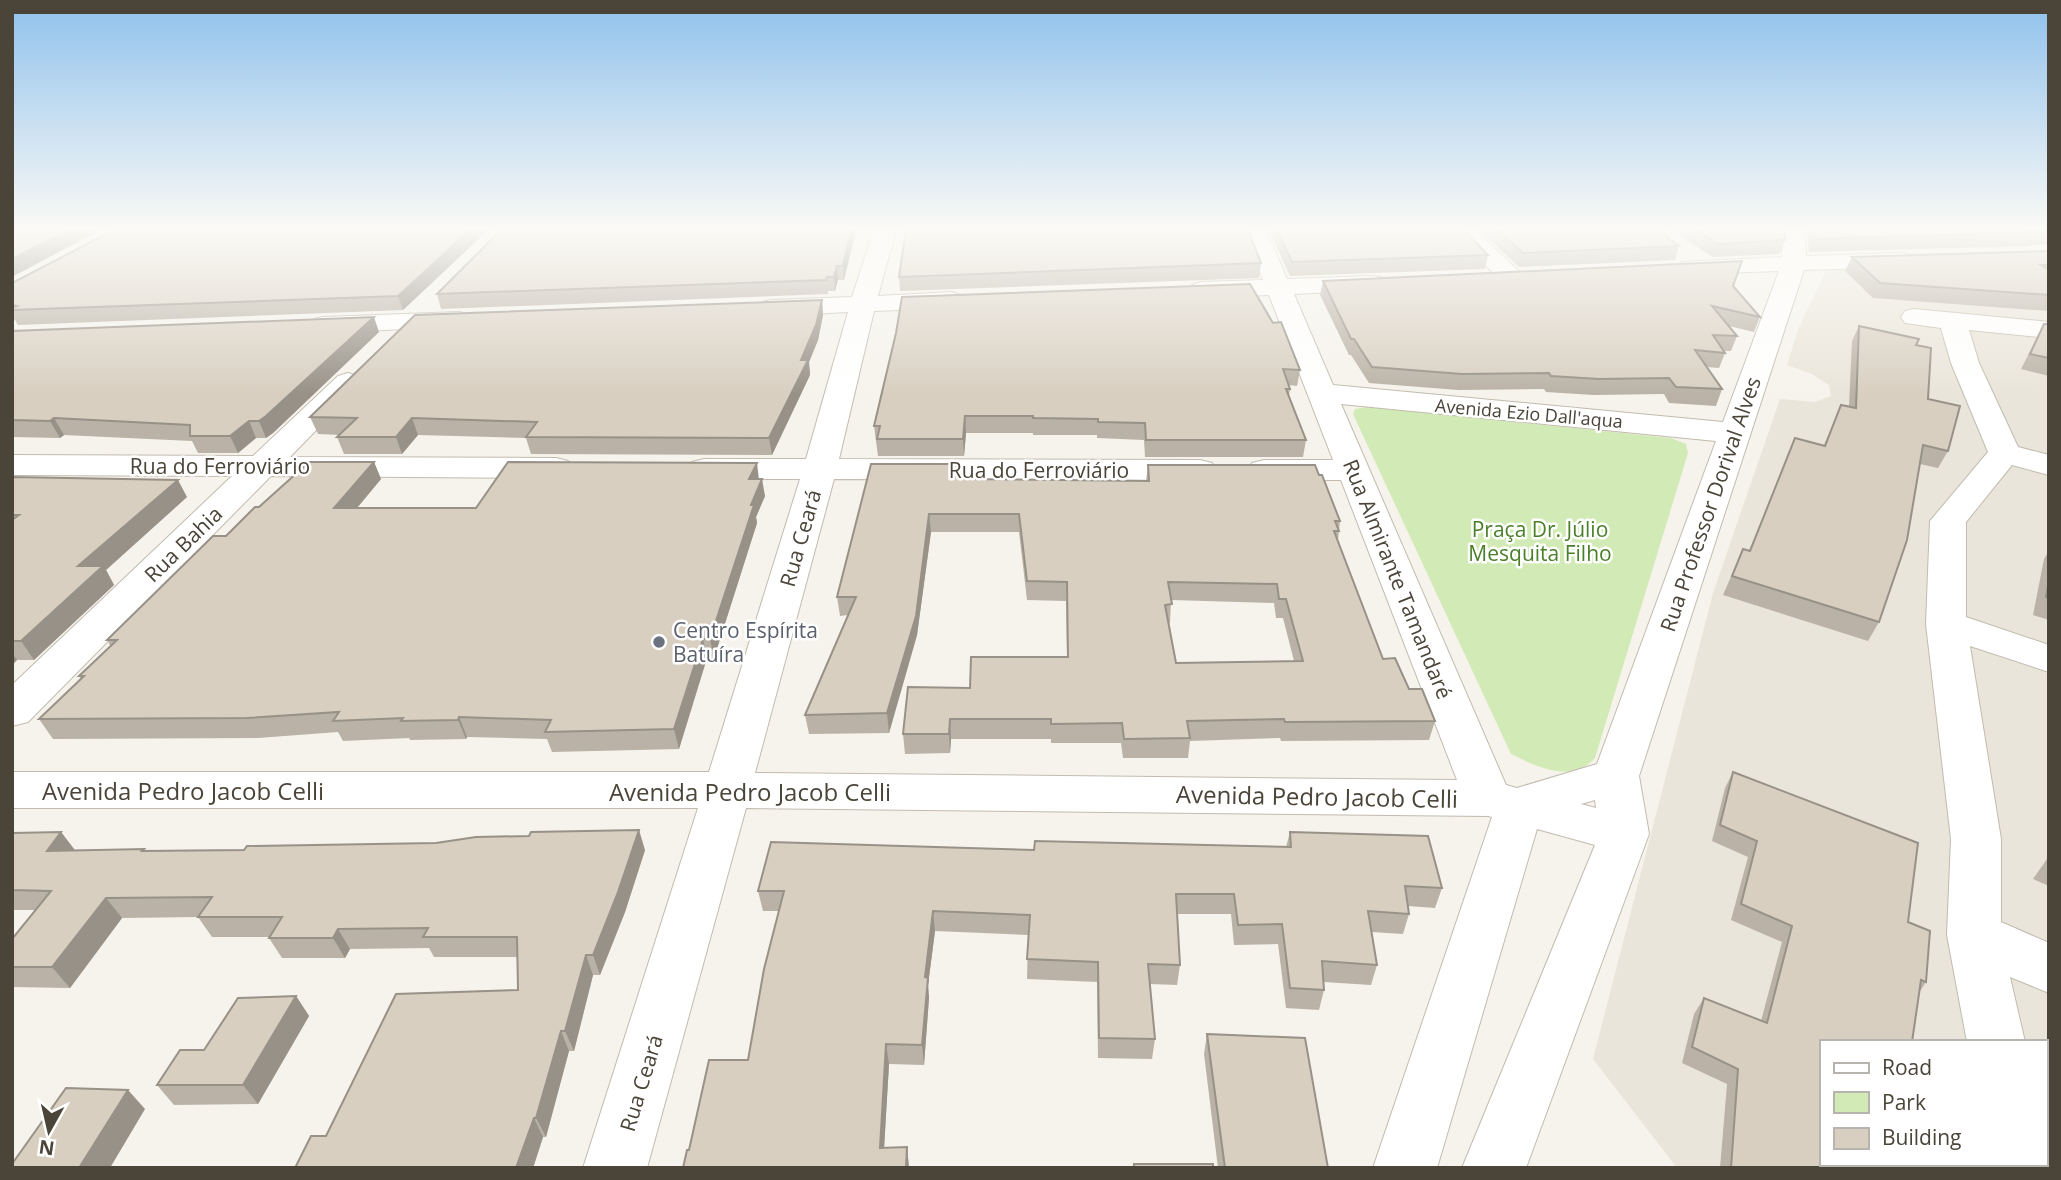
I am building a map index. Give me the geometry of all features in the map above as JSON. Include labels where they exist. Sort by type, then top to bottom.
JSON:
[{"type":"street","name":"Rua Ceará","points":[[615,1168],[820,470],[867,285]]},
{"type":"street","points":[[1180,291],[1325,285]]},
{"type":"street","name":"Rua Professor Dorival Alves","points":[[1505,1164],[1624,834],[1616,776],[1734,433],[1781,285]]},
{"type":"street","name":"Rua Almirante Tamandaré","points":[[1277,287],[1353,470],[1504,802]]},
{"type":"street","name":"Rua Bahia","points":[[12,711],[437,295]]},
{"type":"street","points":[[751,308],[972,300]]},
{"type":"street","points":[[2005,453],[1965,363],[1933,319],[2049,330]]},
{"type":"street","points":[[299,326],[477,320]]},
{"type":"street","name":"Avenida Ezio Dall'aqua","points":[[1323,393],[1734,433]]},
{"type":"street","points":[[2005,453],[2049,465]]},
{"type":"street","points":[[1996,1040],[1974,935],[1976,839],[1946,624],[1948,521],[2005,453]]},
{"type":"street","name":"Rua do Ferroviário","points":[[12,465],[583,468]]},
{"type":"street","name":"Rua do Ferroviário","points":[[667,469],[1353,470]]},
{"type":"street","points":[[1946,624],[2049,659]]},
{"type":"street","points":[[1504,802],[1616,776]]},
{"type":"street","name":"Avenida Pedro Jacob Celli","points":[[12,790],[728,790],[1504,802]]},
{"type":"street","points":[[1504,802],[1624,834]]},
{"type":"street","points":[[1405,1168],[1504,802]]},
{"type":"street","points":[[1974,935],[2049,970]]},
{"type":"shaded area","points":[[1819,285],[2049,285],[2049,1168],[1677,1168],[1593,1059],[1713,593],[1780,399],[1815,402],[1831,396],[1829,385],[1812,374],[1787,365],[1799,327]]},
{"type":"green space","name":"Praça Dr. Júlio Mesquita Filho","points":[[1367,407],[1671,438],[1686,444],[1688,453],[1595,758],[1586,766],[1565,772],[1554,771],[1511,754],[1353,414],[1355,409]]},
{"type":"building","points":[[12,285],[410,285],[398,296],[12,310],[17,306],[12,305]]},
{"type":"building","points":[[446,285],[685,285],[437,294]]},
{"type":"building","points":[[1251,285],[1273,323],[1281,322],[1300,370],[1283,369],[1290,389],[1286,389],[1306,440],[1146,440],[1145,423],[1033,416],[965,416],[963,439],[877,439],[880,426],[874,426],[902,297]]},
{"type":"building","points":[[1325,285],[1733,285],[1760,317],[1712,306],[1737,336],[1713,335],[1725,353],[1695,350],[1722,389],[1676,387],[1669,378],[1599,379],[1551,376],[1549,373],[1462,374],[1372,367],[1354,339],[1351,339]]},
{"type":"building","points":[[1909,285],[2049,285],[2049,295]]},
{"type":"building","points":[[822,300],[816,325],[801,360],[808,360],[769,438],[526,437],[537,422],[412,418],[396,437],[337,437],[357,418],[310,417],[415,315]]},
{"type":"building","points":[[374,317],[266,416],[259,421],[249,421],[230,436],[190,436],[190,425],[54,418],[50,421],[12,420],[12,331]]},
{"type":"building","points":[[2044,324],[2049,324],[2049,358],[2030,354]]},
{"type":"building","points":[[1859,326],[1919,339],[1916,345],[1931,348],[1928,399],[1960,406],[1948,451],[1923,445],[1907,540],[1879,622],[1732,576],[1743,549],[1750,551],[1795,438],[1825,446],[1841,405],[1856,408]]},
{"type":"building","points":[[309,462],[374,462],[334,508],[476,508],[508,462],[757,463],[749,479],[762,479],[751,505],[754,505],[710,639],[703,639],[674,729],[545,732],[551,720],[459,717],[458,720],[401,721],[403,718],[333,721],[339,712],[247,718],[39,719],[117,640],[107,640],[213,536],[226,536],[255,507],[259,507]]},
{"type":"building","points":[[871,464],[961,464],[960,479],[1149,481],[1148,465],[1315,465],[1319,475],[1322,475],[1340,521],[1335,521],[1339,531],[1334,531],[1383,659],[1395,658],[1409,689],[1422,689],[1435,721],[1187,721],[1190,738],[1124,739],[1122,723],[1051,724],[1051,719],[950,719],[949,734],[903,734],[908,687],[970,688],[971,657],[1068,657],[1067,582],[1027,581],[1019,514],[929,514],[916,616],[887,713],[805,715],[856,597],[837,597]],"holes":[[[1168,582],[1277,584],[1279,599],[1286,599],[1303,661],[1176,663],[1165,605],[1172,604]]]},
{"type":"building","points":[[12,477],[178,480],[78,566],[103,566],[21,641],[12,641],[12,520],[19,515],[12,515]]},
{"type":"building","points":[[1733,772],[1918,843],[1908,922],[1930,931],[1926,982],[1921,980],[1912,1040],[1820,1040],[1820,1166],[1882,1168],[1731,1168],[1738,1069],[1692,1047],[1704,998],[1767,1023],[1792,926],[1741,904],[1757,841],[1720,825]]},
{"type":"building","points":[[639,830],[593,955],[586,955],[565,1031],[561,1031],[536,1118],[516,1168],[295,1168],[311,1136],[326,1136],[396,994],[518,990],[517,937],[423,937],[428,928],[338,929],[333,938],[269,938],[282,917],[198,917],[212,897],[106,898],[52,967],[12,967],[12,939],[51,891],[12,890],[12,833],[61,832],[47,851],[144,849],[142,851],[244,850],[247,846],[436,843],[476,837],[529,836],[531,832]]},
{"type":"building","points":[[1290,832],[1428,836],[1442,888],[1405,886],[1409,914],[1368,911],[1377,965],[1322,961],[1324,990],[1290,988],[1282,924],[1238,925],[1234,894],[1176,894],[1180,965],[1148,964],[1155,1039],[1099,1038],[1098,962],[1027,959],[1030,915],[933,911],[925,977],[928,978],[922,1045],[886,1044],[880,1148],[907,1147],[906,1168],[683,1168],[709,1060],[748,1060],[764,969],[784,891],[758,891],[771,842],[1034,850],[1035,841],[1291,847]]},
{"type":"building","points":[[296,996],[243,1085],[157,1085],[180,1050],[204,1050],[238,998]]},
{"type":"building","points":[[1207,1034],[1305,1038],[1328,1168],[1225,1168]]},
{"type":"building","points":[[66,1088],[128,1090],[79,1168],[12,1168],[12,1164]]},
{"type":"building","points":[[1134,1164],[1213,1164],[1213,1168],[1134,1168]]},
{"type":"place","name":"Centro Espírita Batuíra","points":[[659,642]]}]
